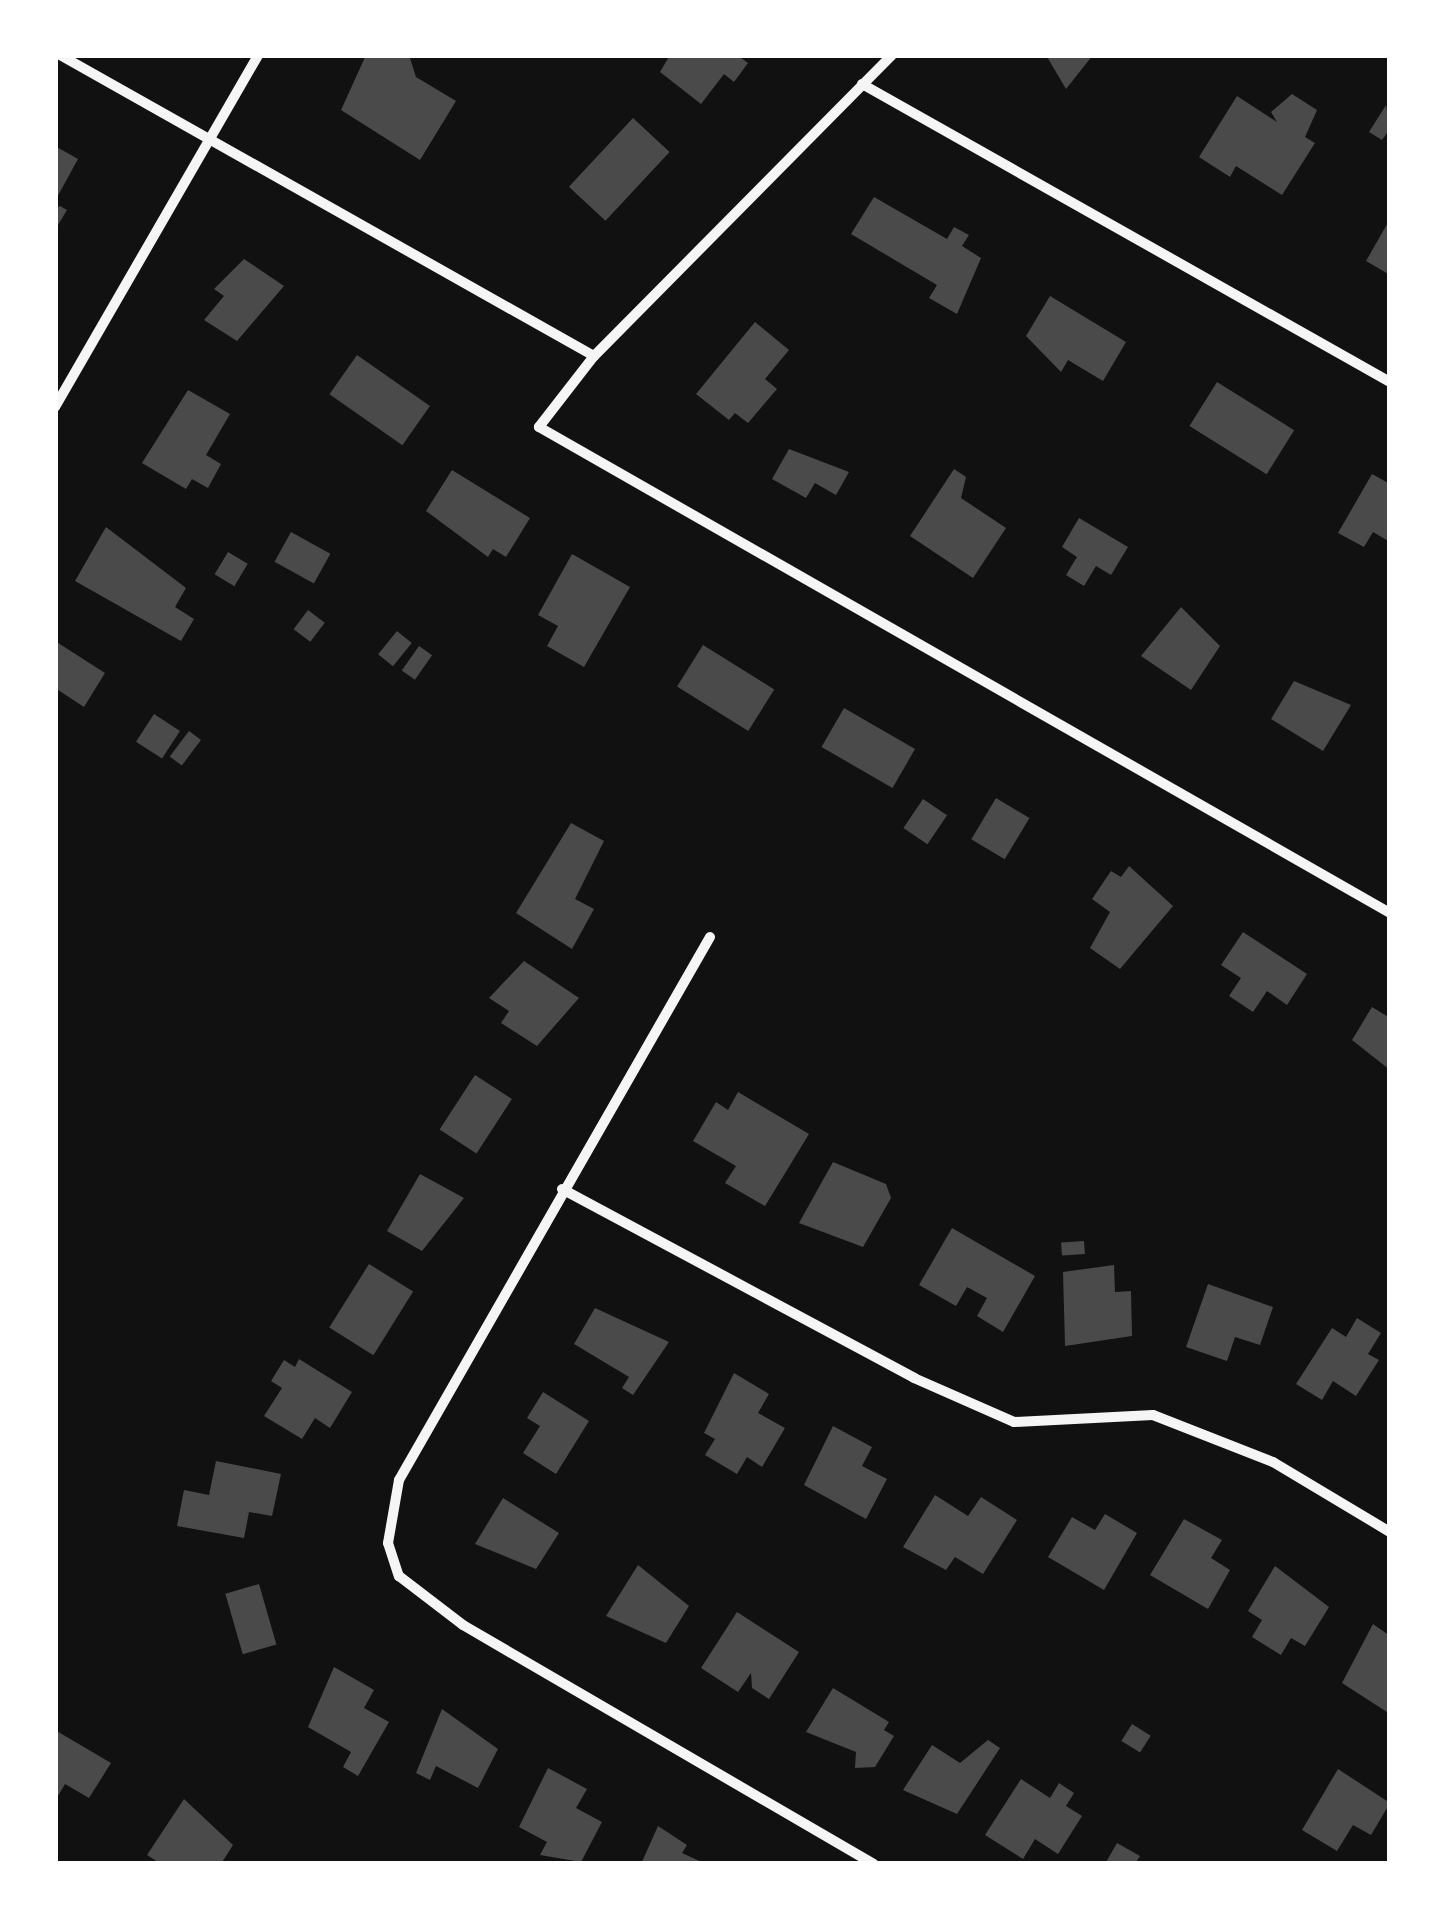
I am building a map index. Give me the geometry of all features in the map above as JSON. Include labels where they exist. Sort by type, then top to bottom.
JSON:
[{"type":"street","points":[[60,55],[594,356]]},
{"type":"street","points":[[55,407],[258,55]]},
{"type":"street","points":[[892,55],[594,356],[540,427],[1390,913]]},
{"type":"street","points":[[862,84],[1390,382]]},
{"type":"street","points":[[710,937],[562,1189],[399,1480],[388,1544],[399,1576],[430,1603],[874,1864]]},
{"type":"street","points":[[562,1189],[914,1378],[1014,1422],[1153,1415],[1273,1462],[1390,1532]]},
{"type":"building","points":[[366,55],[409,55],[416,77],[456,101],[420,160],[341,110]]},
{"type":"building","points":[[670,55],[737,55],[748,63],[734,82],[724,74],[701,104],[660,72]]},
{"type":"building","points":[[1046,55],[1093,55],[1066,89]]},
{"type":"building","points":[[1292,94],[1317,110],[1305,137],[1315,143],[1282,195],[1236,166],[1230,177],[1199,157],[1237,96],[1277,122],[1271,112]]},
{"type":"building","points":[[1386,105],[1390,129],[1382,140],[1369,132]]},
{"type":"building","points":[[633,118],[670,152],[605,221],[569,187]]},
{"type":"building","points":[[55,146],[78,159],[55,201]]},
{"type":"building","points":[[874,197],[947,239],[954,227],[969,235],[962,246],[981,258],[957,314],[929,298],[937,285],[851,234]]},
{"type":"building","points":[[60,206],[67,210],[55,230],[55,209]]},
{"type":"building","points":[[1390,219],[1390,275],[1366,261]]},
{"type":"building","points":[[244,259],[284,286],[237,341],[204,320],[224,296],[214,289]]},
{"type":"building","points":[[1050,296],[1126,342],[1103,381],[1068,360],[1061,372],[1026,336]]},
{"type":"building","points":[[755,322],[789,350],[765,379],[777,389],[748,423],[735,413],[729,420],[696,394]]},
{"type":"building","points":[[357,355],[430,406],[402,445],[329,394]]},
{"type":"building","points":[[1217,382],[1294,430],[1267,474],[1189,426]]},
{"type":"building","points":[[188,390],[230,414],[206,455],[221,464],[208,488],[192,479],[186,489],[142,463]]},
{"type":"building","points":[[789,449],[849,472],[836,495],[815,483],[806,498],[772,479]]},
{"type":"building","points":[[954,469],[966,477],[961,498],[1006,528],[973,578],[910,536]]},
{"type":"building","points":[[452,470],[530,518],[506,557],[493,549],[488,557],[426,511]]},
{"type":"building","points":[[1372,474],[1390,484],[1390,542],[1373,532],[1364,547],[1338,533]]},
{"type":"building","points":[[1079,518],[1128,547],[1111,575],[1096,566],[1084,586],[1066,575],[1077,557],[1062,547]]},
{"type":"building","points":[[106,527],[186,588],[175,607],[194,619],[181,641],[75,581]]},
{"type":"building","points":[[291,532],[330,554],[314,584],[275,562]]},
{"type":"building","points":[[228,552],[248,564],[234,586],[215,574]]},
{"type":"building","points":[[572,554],[630,587],[584,667],[547,646],[558,626],[538,615]]},
{"type":"building","points":[[1181,607],[1220,646],[1191,690],[1141,656]]},
{"type":"building","points":[[308,610],[325,623],[310,642],[294,629]]},
{"type":"building","points":[[397,631],[412,643],[393,666],[378,654]]},
{"type":"building","points":[[55,641],[105,673],[84,707],[55,688]]},
{"type":"building","points":[[703,645],[774,690],[748,731],[677,687]]},
{"type":"building","points":[[419,646],[432,655],[415,680],[402,671]]},
{"type":"building","points":[[1294,681],[1351,705],[1323,751],[1271,719]]},
{"type":"building","points":[[844,708],[915,749],[893,788],[822,747]]},
{"type":"building","points":[[154,714],[180,731],[162,759],[136,742]]},
{"type":"building","points":[[189,731],[201,740],[182,766],[170,757]]},
{"type":"building","points":[[996,798],[1029,818],[1005,859],[971,839]]},
{"type":"building","points":[[923,799],[947,815],[927,844],[903,828]]},
{"type":"building","points":[[571,823],[604,841],[575,899],[594,909],[572,949],[516,913]]},
{"type":"building","points":[[1129,866],[1173,906],[1120,969],[1090,948],[1110,912],[1092,899],[1111,871],[1121,877]]},
{"type":"building","points":[[1243,932],[1307,974],[1287,1005],[1267,991],[1253,1012],[1229,996],[1241,978],[1221,965]]},
{"type":"building","points":[[524,961],[579,998],[537,1046],[501,1023],[509,1011],[489,998]]},
{"type":"building","points":[[1372,1007],[1390,1018],[1390,1070],[1352,1040]]},
{"type":"building","points":[[475,1075],[512,1099],[476,1153],[440,1130]]},
{"type":"building","points":[[738,1092],[809,1134],[765,1206],[725,1183],[736,1166],[693,1141],[716,1102],[728,1110]]},
{"type":"building","points":[[833,1162],[886,1184],[891,1198],[863,1247],[799,1223]]},
{"type":"building","points":[[420,1174],[464,1198],[422,1251],[387,1231]]},
{"type":"building","points":[[952,1228],[1035,1276],[1003,1332],[977,1316],[987,1298],[967,1287],[956,1306],[919,1285]]},
{"type":"building","points":[[1084,1241],[1085,1254],[1062,1256],[1061,1243]]},
{"type":"building","points":[[369,1264],[413,1292],[373,1355],[329,1328]]},
{"type":"building","points":[[1114,1265],[1115,1292],[1131,1291],[1132,1336],[1065,1346],[1063,1272]]},
{"type":"building","points":[[1208,1284],[1273,1307],[1260,1345],[1235,1337],[1227,1361],[1186,1347]]},
{"type":"building","points":[[595,1308],[669,1342],[633,1395],[622,1388],[629,1377],[574,1344]]},
{"type":"building","points":[[1357,1318],[1381,1333],[1368,1354],[1379,1360],[1356,1396],[1333,1381],[1322,1400],[1296,1384],[1332,1328],[1346,1337]]},
{"type":"building","points":[[299,1359],[352,1392],[330,1428],[315,1418],[302,1439],[264,1416],[282,1388],[271,1381],[284,1360],[295,1367]]},
{"type":"building","points":[[734,1373],[769,1394],[758,1413],[785,1428],[762,1467],[747,1457],[737,1474],[705,1455],[715,1439],[704,1433]]},
{"type":"building","points":[[543,1392],[589,1421],[556,1474],[523,1453],[540,1426],[527,1418]]},
{"type":"building","points":[[833,1426],[872,1447],[862,1466],[887,1479],[866,1519],[804,1485]]},
{"type":"building","points":[[216,1461],[281,1474],[272,1516],[249,1512],[244,1538],[177,1526],[184,1490],[209,1495]]},
{"type":"building","points":[[935,1495],[968,1516],[981,1497],[1017,1520],[983,1574],[955,1557],[946,1570],[903,1547]]},
{"type":"building","points":[[503,1498],[559,1533],[536,1569],[475,1544]]},
{"type":"building","points":[[1105,1514],[1137,1533],[1104,1590],[1048,1557],[1072,1517],[1095,1530]]},
{"type":"building","points":[[1184,1519],[1222,1540],[1211,1558],[1230,1570],[1208,1609],[1150,1575]]},
{"type":"building","points":[[638,1565],[689,1606],[666,1643],[606,1616]]},
{"type":"building","points":[[1275,1566],[1329,1607],[1305,1646],[1291,1638],[1281,1655],[1252,1637],[1262,1620],[1248,1611]]},
{"type":"building","points":[[259,1584],[276,1645],[243,1654],[225,1594]]},
{"type":"building","points":[[737,1612],[799,1652],[769,1699],[752,1688],[751,1673],[738,1692],[701,1668]]},
{"type":"building","points":[[1373,1624],[1390,1636],[1390,1714],[1342,1683]]},
{"type":"building","points":[[334,1667],[374,1690],[364,1708],[389,1722],[358,1776],[343,1767],[351,1752],[308,1727]]},
{"type":"building","points":[[833,1688],[889,1722],[884,1730],[894,1736],[875,1767],[855,1768],[856,1752],[806,1732]]},
{"type":"building","points":[[442,1709],[498,1749],[478,1788],[436,1766],[430,1780],[416,1773]]},
{"type":"building","points":[[1132,1724],[1151,1736],[1140,1753],[1121,1741]]},
{"type":"building","points":[[55,1730],[111,1763],[89,1798],[65,1784],[55,1801]]},
{"type":"building","points":[[988,1740],[1000,1748],[957,1814],[903,1790],[932,1745],[960,1763]]},
{"type":"building","points":[[548,1768],[587,1789],[576,1808],[602,1822],[581,1862],[540,1855],[547,1842],[519,1827]]},
{"type":"building","points":[[1338,1769],[1390,1803],[1371,1835],[1353,1825],[1337,1851],[1302,1830]]},
{"type":"building","points":[[1021,1779],[1050,1798],[1059,1783],[1074,1793],[1066,1806],[1082,1816],[1058,1854],[1035,1839],[1023,1859],[985,1835]]},
{"type":"building","points":[[184,1799],[233,1845],[221,1864],[161,1864],[147,1855]]},
{"type":"building","points":[[658,1826],[687,1845],[682,1853],[706,1864],[641,1864]]},
{"type":"building","points":[[1117,1843],[1140,1856],[1135,1864],[1105,1864]]}]
